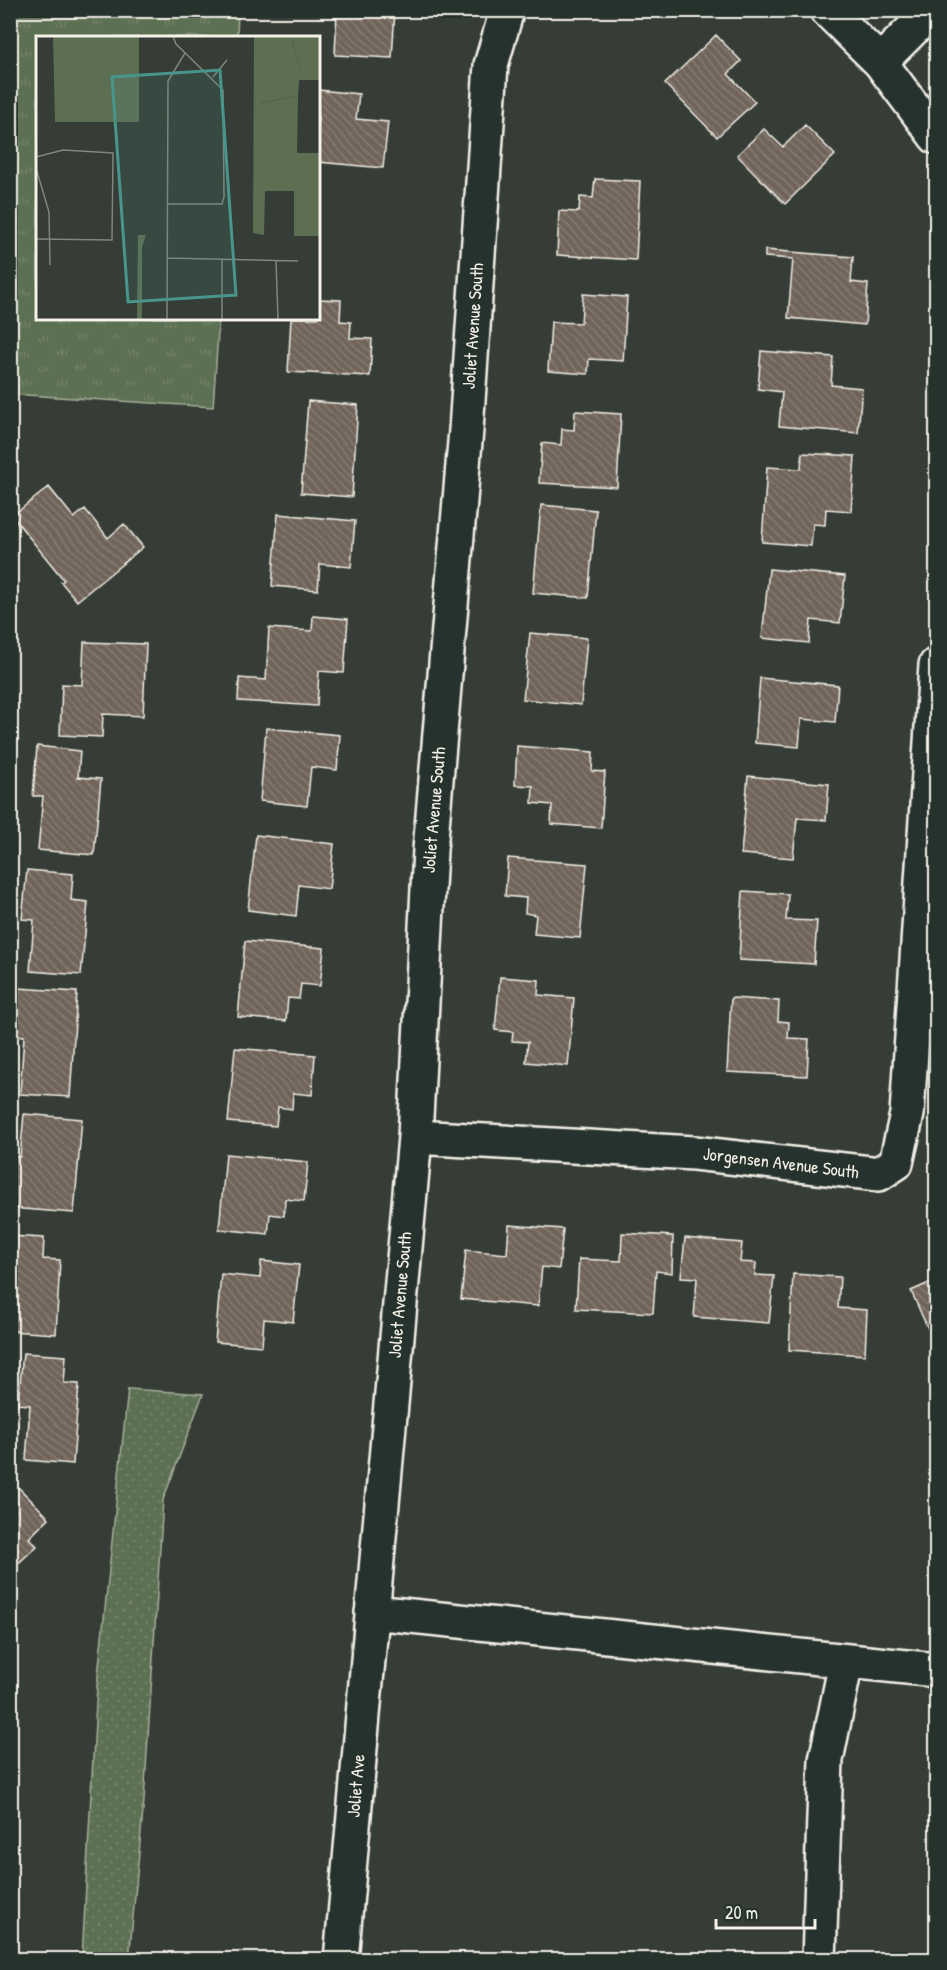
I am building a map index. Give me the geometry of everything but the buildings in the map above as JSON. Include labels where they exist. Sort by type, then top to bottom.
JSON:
[{"type":"street","name":"Joliet Avenue South","points":[[372,1612],[415,1137],[430,850],[466,430],[491,65],[507,10]]},
{"type":"street","points":[[827,10],[880,62],[936,137]]},
{"type":"street","points":[[880,62],[932,10]]},
{"type":"street","name":"Jorgensen Avenue South","points":[[415,1137],[694,1153],[879,1174],[896,1163],[907,1114],[936,665]]},
{"type":"street","points":[[372,1612],[936,1670]]},
{"type":"street","name":"Joliet Ave","points":[[341,1959],[372,1612]]},
{"type":"street","points":[[819,1959],[826,1760],[846,1662]]},
{"type":"green space","points":[[10,11],[238,11],[237,36],[36,36],[36,320],[219,320],[213,407],[11,394]]},
{"type":"green space","points":[[128,1389],[203,1394],[163,1500],[144,1800],[129,1959],[82,1959],[97,1685]]}]
